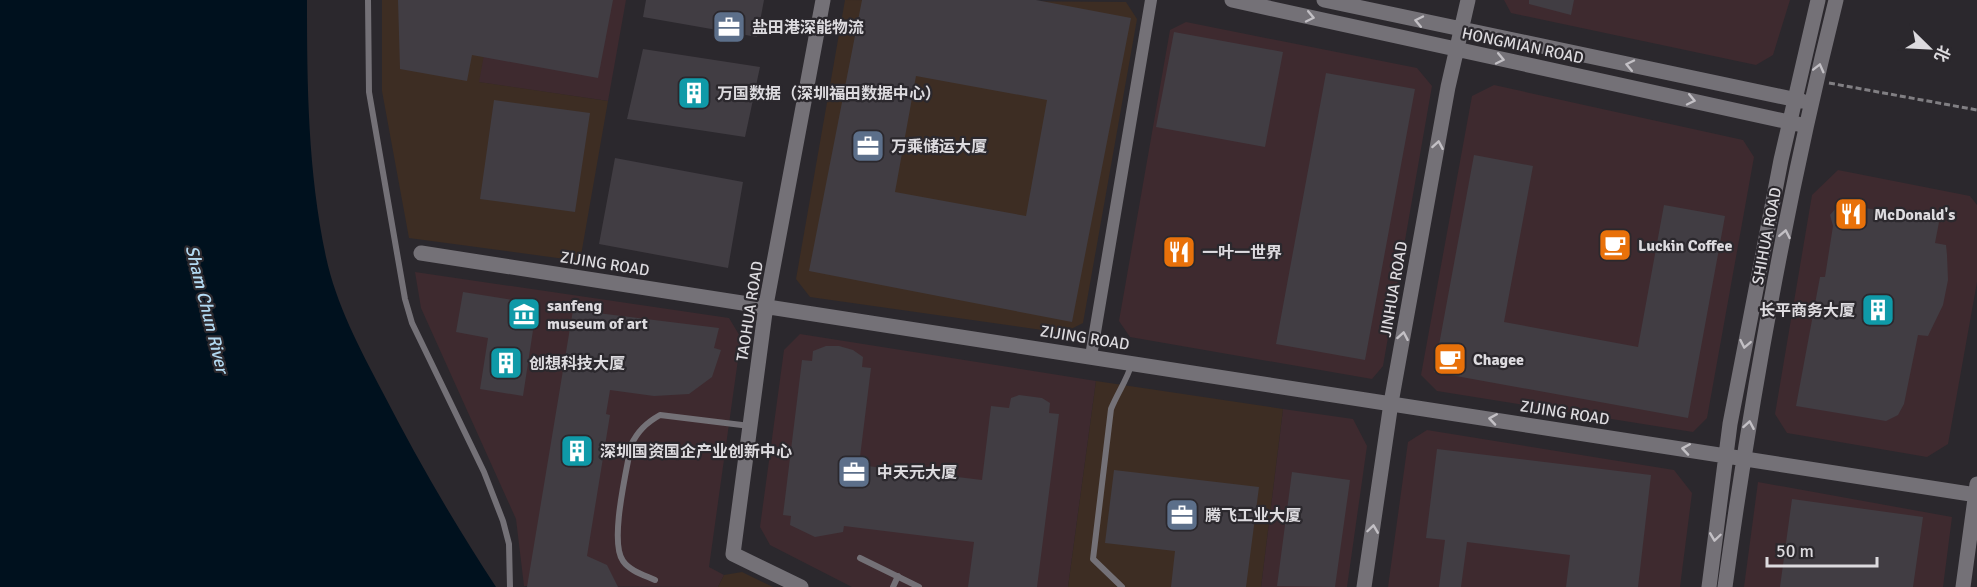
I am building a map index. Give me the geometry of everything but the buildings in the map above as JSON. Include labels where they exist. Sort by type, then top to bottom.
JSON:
[{"type":"main road","name":"TAOHUA ROAD","points":[[801,587],[733,554],[766,305],[823,0]]},
{"type":"main road","name":"HONGMIAN ROAD","points":[[1232,0],[1806,125]]},
{"type":"main road","name":"HONGMIAN ROAD","points":[[1324,0],[1811,103]]},
{"type":"main road","name":"JINHUA ROAD","points":[[1364,587],[1391,403],[1456,49],[1468,0]]},
{"type":"main road","name":"SHIHUA ROAD","points":[[1708,587],[1726,455],[1789,122],[1818,0]]},
{"type":"main road","name":"SHIHUA ROAD","points":[[1725,587],[1743,458],[1806,125],[1836,0]]},
{"type":"main road","name":"ZIJING ROAD","points":[[421,253],[1743,458],[1976,491]]},
{"type":"main road","points":[[1963,587],[1976,491]]},
{"type":"street","points":[[1091,356],[1151,0]]},
{"type":"lane","points":[[368,0],[369,92],[405,299],[412,323],[484,472],[504,521],[509,544],[510,587]]},
{"type":"lane","points":[[1122,587],[1093,559],[1111,409],[1119,391],[1126,384],[1132,362]]},
{"type":"lane","points":[[655,580],[636,571],[622,560],[617,541],[631,445],[638,432],[660,415],[750,426]]},
{"type":"lane","points":[[860,558],[919,587]]},
{"type":"lane","points":[[893,587],[898,576]]},
{"type":"path","points":[[1816,82],[1835,82],[1977,110]]},
{"type":"shaded area","points":[[382,0],[494,0],[479,82],[608,101],[580,261],[409,238],[382,91]]},
{"type":"shaded area","points":[[494,0],[626,0],[608,101],[478,82]]},
{"type":"shaded area","name":"万乘储运大厦","points":[[845,0],[1126,2],[1137,19],[1083,323],[1063,333],[810,297],[796,279]]},
{"type":"shaded area","points":[[1504,0],[1790,0],[1773,55],[1756,65],[1511,13]]},
{"type":"shaded area","points":[[1186,22],[1417,68],[1432,86],[1383,366],[1372,379],[1130,337],[1119,321],[1170,30]]},
{"type":"shaded area","points":[[1494,85],[1743,140],[1754,157],[1707,418],[1693,432],[1437,391],[1421,375],[1472,96]]},
{"type":"shaded area","points":[[1838,170],[1970,196],[1977,205],[1977,282],[1948,444],[1927,457],[1787,433],[1775,414],[1812,195]]},
{"type":"shaded area","name":"深圳国资国企产业创新中心","points":[[415,272],[729,318],[741,338],[709,567],[724,575],[718,587],[524,586],[516,519],[421,308]]},
{"type":"shaded area","points":[[800,334],[1096,381],[1068,587],[852,587],[770,545],[760,527],[784,350]]},
{"type":"shaded area","points":[[1096,381],[1283,409],[1261,587],[1068,587]]},
{"type":"shaded area","points":[[1283,409],[1353,419],[1367,446],[1347,587],[1261,587]]},
{"type":"shaded area","points":[[1427,430],[1674,470],[1692,493],[1680,587],[1388,587],[1408,442]]},
{"type":"shaded area","points":[[1758,482],[1952,517],[1943,587],[1744,587]]},
{"type":"shaded area","points":[[742,572],[773,587],[718,587],[724,575]]},
{"type":"water","name":"Sham Chun River","points":[[0,0],[307,0],[308,97],[312,161],[320,225],[330,275],[357,343],[409,441],[451,515],[496,587],[0,587]]},
{"type":"place","name":"盐田港深能物流","points":[[729,27]]},
{"type":"place","name":"万国数据（深圳福田数据中心）","points":[[694,93]]},
{"type":"place","name":"万乘储运大厦","points":[[868,146]]},
{"type":"place","name":"McDonald's","points":[[1851,214]]},
{"type":"place","name":"Luckin Coffee","points":[[1615,245]]},
{"type":"place","name":"一叶一世界","points":[[1179,252]]},
{"type":"place","name":"长平商务大厦","points":[[1878,310]]},
{"type":"place","name":"sanfeng museum of art","points":[[524,314]]},
{"type":"place","name":"Chagee","points":[[1450,359]]},
{"type":"place","name":"创想科技大厦","points":[[506,363]]},
{"type":"place","name":"深圳国资国企产业创新中心","points":[[577,451]]},
{"type":"place","name":"中天元大厦","points":[[854,472]]},
{"type":"place","name":"腾飞工业大厦","points":[[1182,515]]}]
